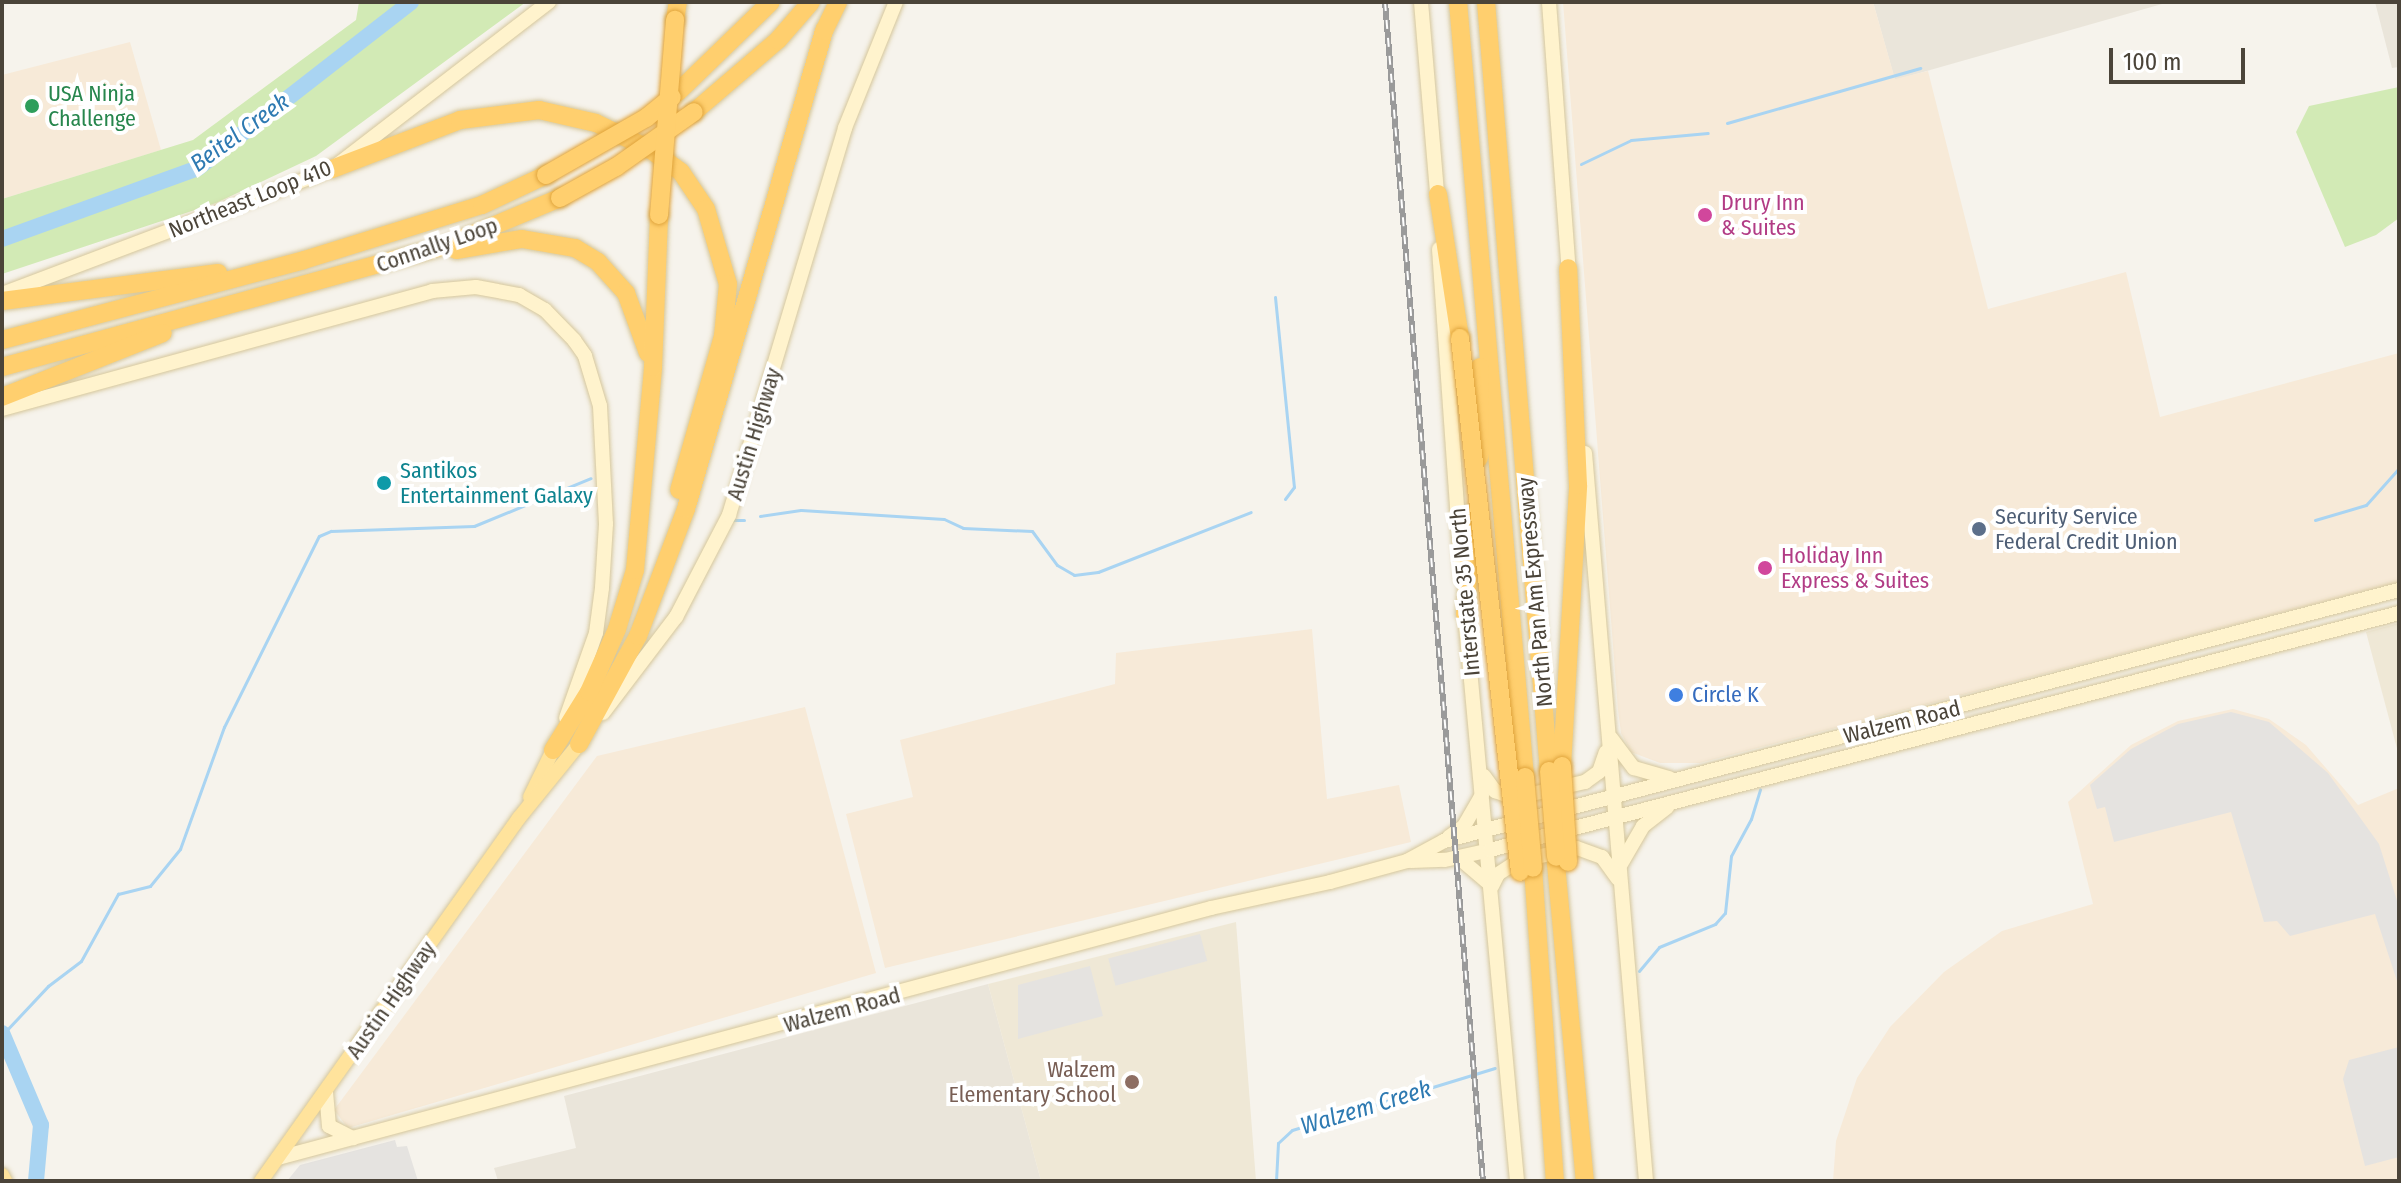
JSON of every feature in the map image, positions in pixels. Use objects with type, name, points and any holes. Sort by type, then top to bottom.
[{"type":"highway","name":"Connally Loop","points":[[2,340],[304,260],[482,205],[546,175],[646,118],[678,92],[771,2]]},
{"type":"highway","name":"Connally Loop","points":[[2,367],[251,298],[370,269],[447,245],[560,198],[694,112],[778,40],[811,2]]},
{"type":"highway","points":[[579,744],[638,636],[709,437],[824,31],[838,2]]},
{"type":"highway","name":"North Pan Am Expressway","points":[[1458,2],[1525,777],[1527,870],[1555,1181]]},
{"type":"highway","name":"North Pan Am Expressway","points":[[1486,2],[1555,768],[1572,1021],[1587,1181]]},
{"type":"highway","points":[[553,750],[600,667],[635,570],[653,367],[659,215],[677,11]]},
{"type":"highway","points":[[332,169],[460,120],[539,110],[596,123],[651,150],[681,172],[706,209],[728,284],[723,336],[668,548]]},
{"type":"highway","points":[[1438,194],[1460,338],[1527,870]]},
{"type":"highway","points":[[1465,614],[1480,420],[1476,217]]},
{"type":"highway","points":[[370,269],[522,239],[566,244],[598,262],[626,293],[653,367]]},
{"type":"highway","points":[[2,301],[304,260]]},
{"type":"highway","points":[[1555,768],[1578,485],[1568,268]]},
{"type":"highway","points":[[2,397],[251,298]]},
{"type":"main road","name":"Northeast Loop 410","points":[[2,294],[332,169],[549,2]]},
{"type":"main road","name":"Austin Highway","points":[[261,1181],[519,818],[676,617],[729,515],[845,128],[896,2]]},
{"type":"main road","name":"Interstate 35 North","points":[[1421,2],[1438,194],[1465,614],[1490,850],[1517,1181]]},
{"type":"main road","points":[[1549,2],[1568,268],[1646,1181]]},
{"type":"main road","name":"Austin Highway","points":[[2,409],[432,291],[476,287],[519,295],[545,310],[585,356],[600,406],[602,588],[596,633],[553,750],[519,818]]},
{"type":"main road","name":"Walzem Road","points":[[1407,861],[1444,841],[2399,590]]},
{"type":"main road","name":"Walzem Road","points":[[278,1158],[1407,861],[1458,857],[1490,850],[2399,613]]},
{"type":"main road","points":[[2006,716],[2069,691],[2073,678]]},
{"type":"main road","points":[[1482,773],[1491,788],[1508,798],[1575,785],[1599,772],[1609,736]]},
{"type":"main road","points":[[1609,736],[1634,768],[1678,779]]},
{"type":"main road","points":[[1444,841],[1464,826],[1484,791]]},
{"type":"main road","points":[[1620,875],[1643,826],[1685,797]]},
{"type":"main road","points":[[1492,887],[1498,874],[1518,861],[1577,848],[1602,857],[1620,875]]},
{"type":"main road","points":[[1458,857],[1485,875],[1492,887]]},
{"type":"main road","points":[[326,1092],[329,1126],[358,1138]]},
{"type":"main road","points":[[2,1175],[5,1181]]},
{"type":"shaded area","points":[[1563,2],[1873,2],[1895,79],[1928,71],[1988,309],[2126,272],[2160,417],[2399,353],[2399,582],[1700,763],[1660,763],[1631,752],[1621,733],[1618,710]]},
{"type":"shaded area","points":[[1873,2],[2169,2],[1895,80]]},
{"type":"shaded area","points":[[2375,2],[2399,2],[2399,67],[2392,68]]},
{"type":"shaded area","points":[[130,42],[161,150],[2,199],[2,75]]},
{"type":"shaded area","points":[[2399,623],[2399,756],[2366,632]]},
{"type":"shaded area","points":[[1312,629],[1327,799],[1399,785],[1411,842],[885,968],[846,814],[913,797],[900,740],[1115,684],[1116,653]]},
{"type":"shaded area","points":[[805,707],[876,973],[348,1128],[334,1110],[597,756]]},
{"type":"shaded area","points":[[2233,709],[2269,719],[2306,745],[2358,805],[2399,788],[2399,1181],[1833,1181],[1836,1141],[1857,1078],[1890,1027],[1944,972],[2002,931],[2093,904],[2068,802],[2131,745],[2178,721]]},
{"type":"shaded area","points":[[2231,712],[2269,722],[2328,773],[2379,844],[2399,907],[2399,987],[2375,914],[2290,936],[2277,921],[2264,922],[2231,812],[2114,842],[2105,807],[2097,809],[2090,785],[2131,749],[2178,724]]},
{"type":"shaded area","name":"Walzem Elementary School","points":[[1236,922],[1256,1181],[1041,1181],[988,984]]},
{"type":"shaded area","points":[[1200,934],[1207,961],[1115,986],[1108,959]]},
{"type":"shaded area","points":[[1090,966],[1103,1016],[1018,1039],[1018,985]]},
{"type":"shaded area","points":[[988,984],[1041,1181],[498,1181],[494,1168],[576,1148],[564,1096]]},
{"type":"shaded area","points":[[2399,1047],[2399,1157],[2365,1166],[2343,1079],[2349,1060]]},
{"type":"shaded area","points":[[395,1140],[397,1147],[407,1146],[418,1181],[287,1181],[300,1165]]},
{"type":"green space","points":[[359,2],[526,2],[316,156],[216,203],[2,274],[2,199],[193,140],[356,20]]},
{"type":"green space","points":[[2399,87],[2399,218],[2376,235],[2345,247],[2296,132],[2309,106]]},
{"type":"waterway","name":"Beitel Creek","points":[[2,239],[198,168],[411,2]]},
{"type":"waterway","points":[[1727,123],[1920,68]]},
{"type":"waterway","points":[[1581,164],[1631,140],[1708,133]]},
{"type":"waterway","points":[[1275,297],[1294,487],[1285,499]]},
{"type":"waterway","name":"Walzem Creek","points":[[2315,520],[2366,505],[2399,468]]},
{"type":"waterway","points":[[3,1034],[48,986],[81,961],[118,894],[150,886],[180,849],[224,727],[319,536],[331,531],[474,526],[591,478]]},
{"type":"waterway","points":[[760,516],[801,510],[944,519],[963,528],[1032,531],[1057,565],[1074,575],[1098,572],[1251,512]]},
{"type":"waterway","points":[[732,520],[744,520]]},
{"type":"waterway","name":"Walzem Creek","points":[[1639,971],[1659,947],[1715,924],[1725,913],[1731,856],[1751,819],[1760,789]]},
{"type":"waterway","name":"Beitel Creek","points":[[2,1033],[41,1125],[36,1181]]},
{"type":"waterway","name":"Walzem Creek","points":[[1276,1181],[1278,1143],[1292,1130],[1495,1068]]},
{"type":"railway","points":[[1385,2],[1483,1181]]},
{"type":"place","name":"USA Ninja Challenge","points":[[32,106]]},
{"type":"place","name":"Drury Inn & Suites","points":[[1705,215]]},
{"type":"place","name":"Santikos Entertainment Galaxy","points":[[384,483]]},
{"type":"place","name":"Security Service Federal Credit Union","points":[[1979,529]]},
{"type":"place","name":"Holiday Inn Express & Suites","points":[[1765,568]]},
{"type":"place","name":"Circle K","points":[[1676,695]]},
{"type":"place","name":"Walzem Elementary School","points":[[1132,1082]]}]
